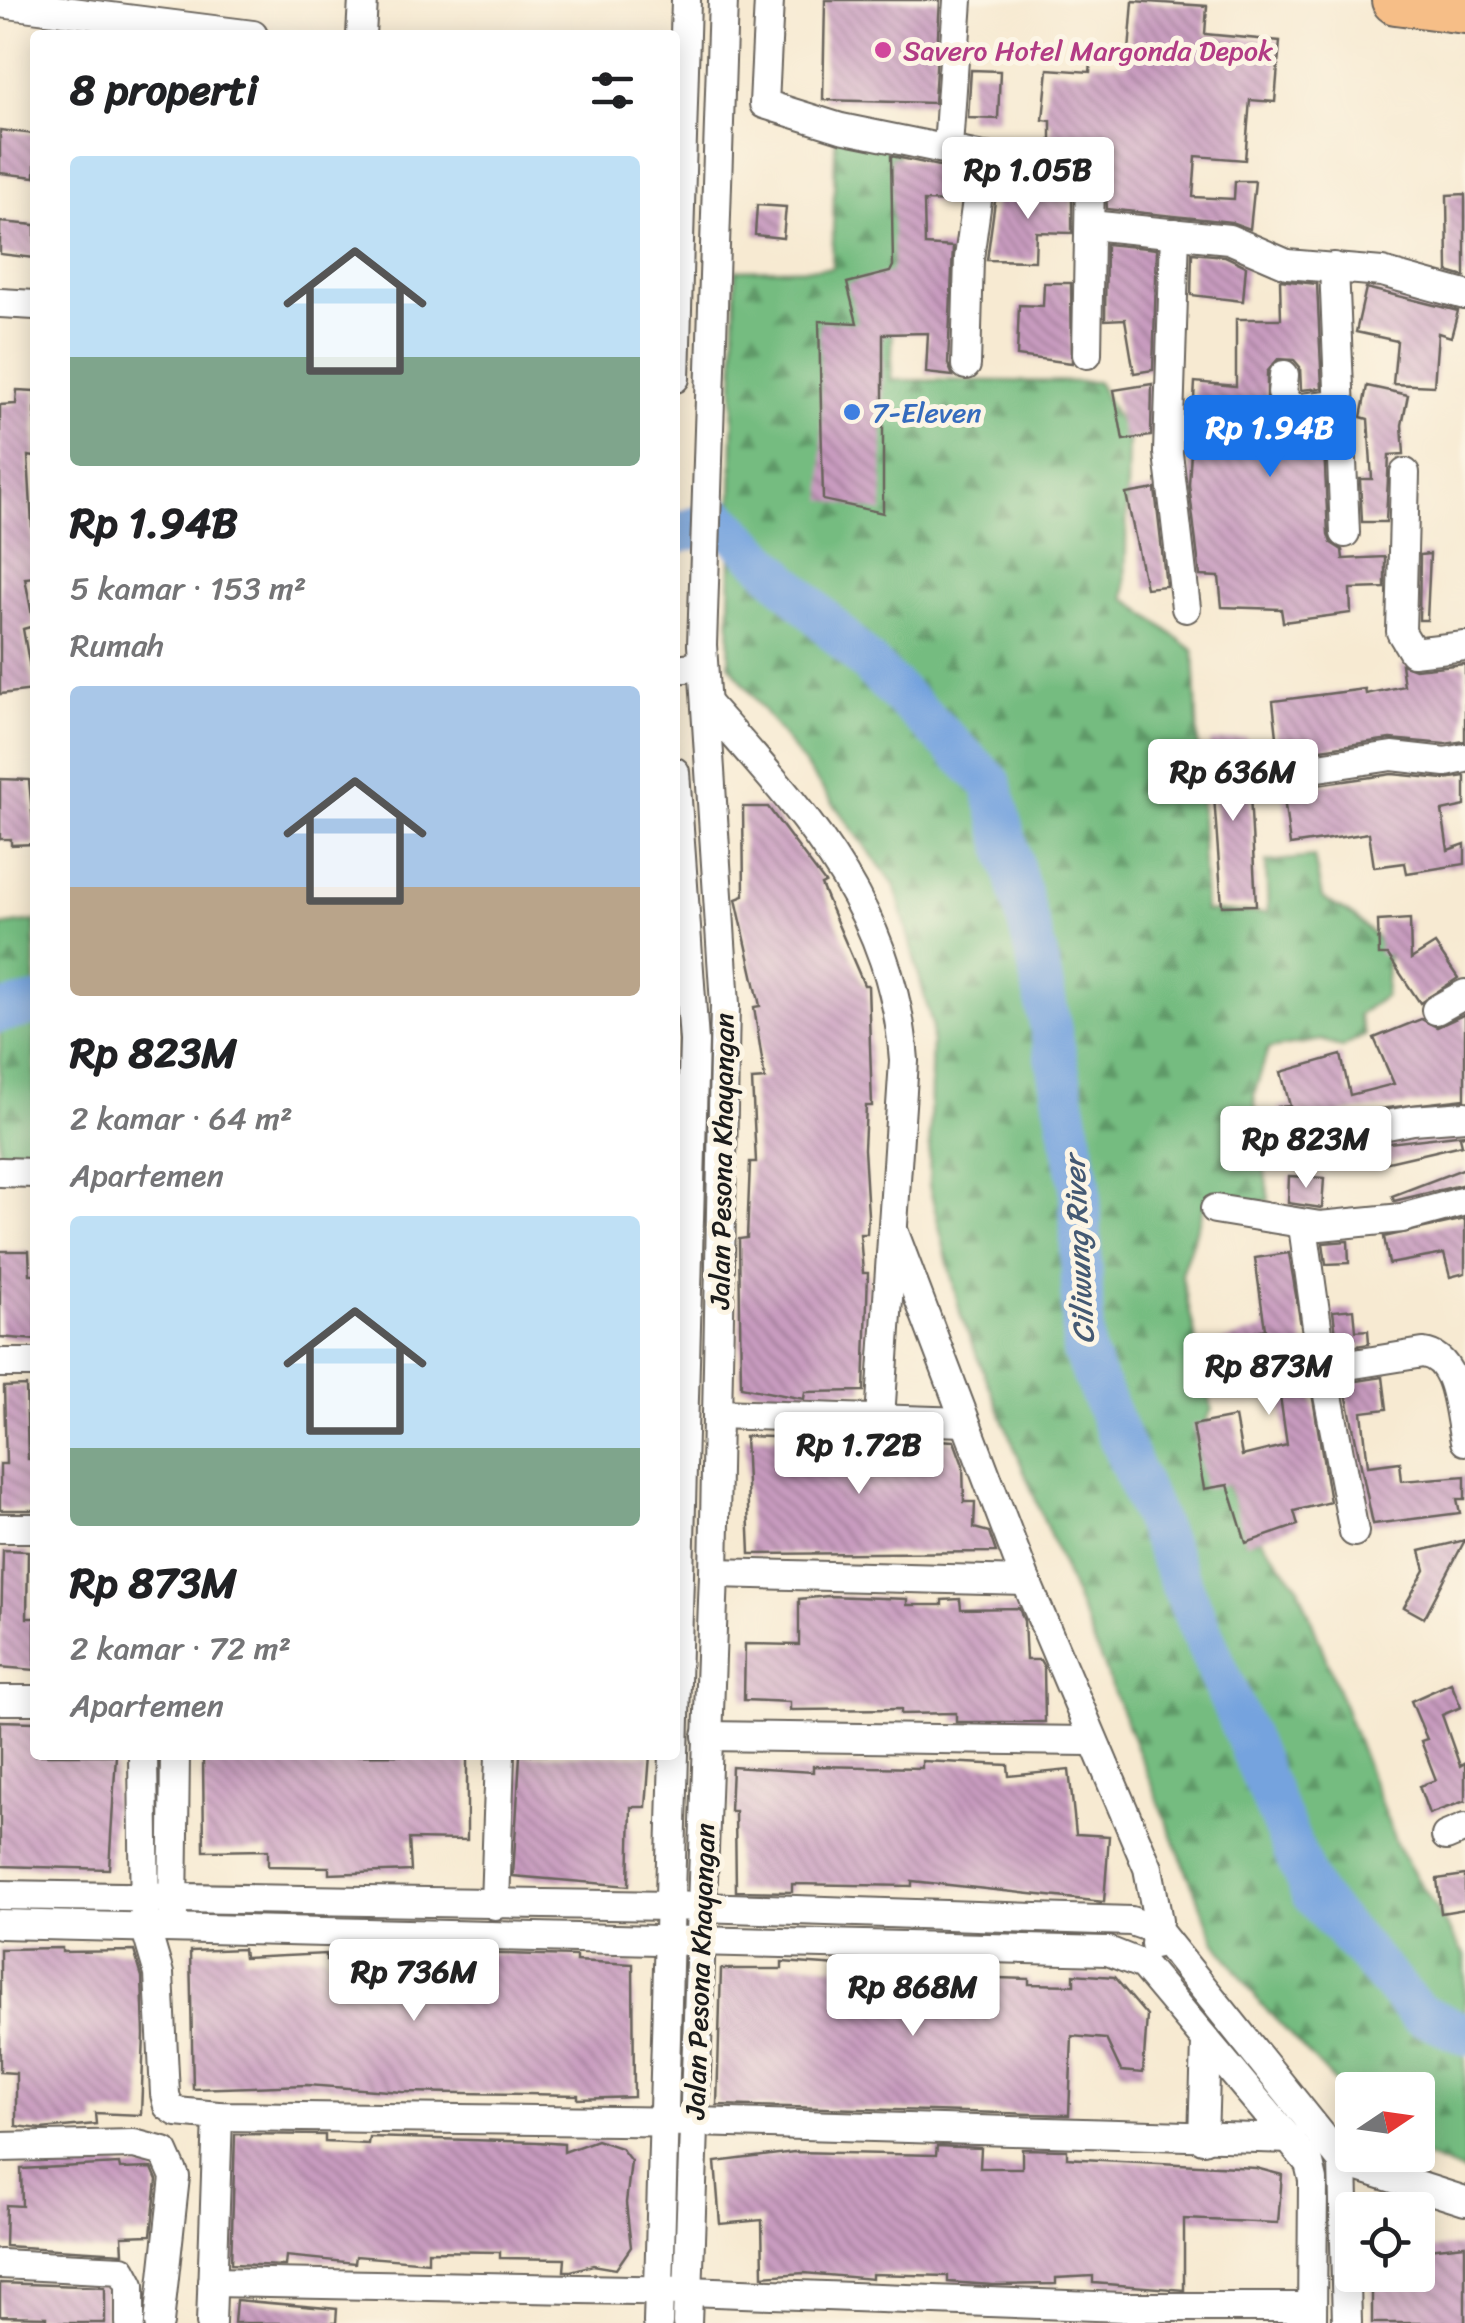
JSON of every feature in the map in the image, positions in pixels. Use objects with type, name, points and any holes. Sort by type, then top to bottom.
[{"type":"highway","points":[[1396,0],[1465,9]]},
{"type":"street","points":[[361,30],[363,0]]},
{"type":"street","points":[[680,206],[686,0]]},
{"type":"street","name":"Jalan Pesona Khayangan","points":[[687,2323],[714,1572],[724,970],[707,704],[693,660],[711,402],[723,0]]},
{"type":"street","points":[[769,0],[764,104],[841,128],[984,157],[1088,172],[1093,184],[1087,354]]},
{"type":"street","points":[[948,148],[958,0]]},
{"type":"street","points":[[0,4],[177,30]]},
{"type":"street","points":[[966,365],[969,258],[984,157]]},
{"type":"street","points":[[1090,225],[1242,242],[1287,264],[1382,272],[1465,295]]},
{"type":"street","points":[[1175,233],[1168,453],[1186,608]]},
{"type":"street","points":[[1334,267],[1336,404],[1345,533]]},
{"type":"street","points":[[0,303],[30,305]]},
{"type":"street","points":[[1284,375],[1282,393],[1292,410],[1336,404]]},
{"type":"street","points":[[1405,474],[1401,632],[1413,652],[1465,646]]},
{"type":"street","points":[[707,704],[828,846],[866,912],[890,967],[901,1014],[904,1061],[880,1418]]},
{"type":"street","points":[[1251,777],[1392,756],[1446,762],[1465,758]]},
{"type":"street","name":"Jalan Pesona Khayangan","points":[[680,894],[683,967],[694,1042],[680,1412]]},
{"type":"street","points":[[683,967],[724,970]]},
{"type":"street","points":[[1436,1010],[1465,994]]},
{"type":"street","points":[[1319,1138],[1413,1120],[1465,1116]]},
{"type":"street","points":[[0,1172],[30,1172]]},
{"type":"street","points":[[1215,1210],[1303,1226],[1402,1218],[1465,1202]]},
{"type":"street","points":[[1303,1226],[1323,1369],[1354,1532]]},
{"type":"street","points":[[893,1230],[1026,1581],[1148,1868],[1157,1930],[1152,1976]]},
{"type":"street","points":[[1323,1369],[1423,1352],[1438,1356],[1447,1366],[1465,1441]]},
{"type":"street","points":[[0,1363],[30,1363]]},
{"type":"street","points":[[717,1414],[965,1422]]},
{"type":"street","points":[[0,1528],[30,1528]]},
{"type":"street","points":[[714,1572],[1026,1581]]},
{"type":"street","points":[[680,1608],[712,1608]]},
{"type":"street","points":[[0,1700],[30,1700]]},
{"type":"street","points":[[707,1736],[1092,1741]]},
{"type":"street","points":[[144,1760],[145,1897],[159,1926],[168,2106],[176,2112],[1290,2139]]},
{"type":"street","points":[[159,1926],[173,1898],[175,1760]]},
{"type":"street","points":[[496,1905],[500,1760]]},
{"type":"street","name":"Jalan Pesona Khayangan","points":[[658,2323],[675,1760]]},
{"type":"street","points":[[0,1895],[671,1906],[1131,1920],[1157,1930],[1335,2152]]},
{"type":"street","points":[[0,1924],[1108,1951],[1137,1960],[1152,1976],[1290,2139],[1311,2171],[1312,2315],[1123,2315],[688,2291],[212,2282]]},
{"type":"street","points":[[1202,2139],[1206,2043]]},
{"type":"street","points":[[211,2323],[218,2116]]},
{"type":"street","points":[[0,2147],[134,2144],[164,2152],[175,2178],[159,2323]]},
{"type":"street","points":[[1374,2172],[1465,2201]]},
{"type":"street","points":[[1314,2249],[1335,2250]]},
{"type":"street","points":[[0,2264],[116,2268],[130,2285],[130,2323]]},
{"type":"street","points":[[1347,2292],[1347,2323]]},
{"type":"green space","points":[[836,119],[899,129],[891,380],[1097,382],[1128,437],[1125,598],[1194,651],[1205,911],[1268,913],[1266,862],[1314,857],[1322,898],[1355,917],[1388,949],[1385,996],[1358,1015],[1365,1035],[1342,1048],[1322,1040],[1268,1049],[1254,1095],[1269,1201],[1204,1207],[1181,1273],[1212,1409],[1201,1432],[1239,1512],[1298,1585],[1397,1846],[1465,1956],[1465,2173],[1435,2161],[1435,2072],[1335,2072],[1335,2082],[1260,2003],[1215,1941],[961,1316],[929,1185],[932,1025],[895,886],[729,664],[736,270],[832,268]]},
{"type":"green space","points":[[30,922],[30,1152],[0,1152],[0,926]]},
{"type":"building","name":"Savero Hotel Margonda Depok","points":[[825,0],[940,0],[934,103],[823,100]]},
{"type":"building","points":[[1133,1],[1207,6],[1205,34],[1280,41],[1275,102],[1250,100],[1245,160],[1196,156],[1193,197],[1234,199],[1235,181],[1255,181],[1250,229],[1231,222],[1107,209],[1104,164],[1082,152],[1051,147],[1051,121],[1043,120],[1048,69],[1090,72],[1091,62],[1128,65]]},
{"type":"building","points":[[971,70],[1000,71],[998,119],[968,118]]},
{"type":"building","points":[[0,130],[30,133],[30,176],[0,173]]},
{"type":"building","points":[[891,156],[963,171],[959,202],[924,201],[925,245],[953,247],[948,364],[953,376],[926,373],[928,333],[883,334],[883,513],[823,500],[819,321],[857,323],[847,283],[890,272],[893,266]]},
{"type":"building","points":[[1049,182],[1072,185],[1072,233],[1036,232],[1035,261],[987,260],[996,194],[1049,195]]},
{"type":"building","points":[[1465,194],[1465,277],[1448,272],[1447,195]]},
{"type":"building","points":[[757,205],[786,207],[783,238],[755,235]]},
{"type":"building","points":[[0,222],[30,225],[30,257],[0,254]]},
{"type":"building","points":[[1106,244],[1157,249],[1153,370],[1134,373],[1125,319],[1105,320]]},
{"type":"building","points":[[1192,253],[1225,256],[1246,266],[1243,301],[1191,295]]},
{"type":"building","points":[[1280,280],[1317,284],[1322,388],[1301,390],[1300,367],[1294,360],[1278,359],[1267,372],[1267,401],[1285,425],[1323,423],[1328,534],[1331,543],[1342,550],[1343,559],[1385,557],[1385,588],[1350,589],[1351,613],[1283,622],[1281,609],[1222,607],[1219,577],[1200,576],[1189,485],[1195,382],[1236,386],[1236,319],[1281,319]]},
{"type":"building","points":[[1044,283],[1071,283],[1072,363],[1017,356],[1019,305],[1043,306]]},
{"type":"building","points":[[1366,288],[1458,311],[1451,337],[1438,333],[1434,386],[1393,384],[1397,341],[1356,332]]},
{"type":"building","points":[[1152,384],[1151,436],[1123,440],[1114,390]]},
{"type":"building","points":[[1367,386],[1408,395],[1402,425],[1404,454],[1389,455],[1386,522],[1362,522],[1360,479],[1372,479],[1368,419],[1361,417]]},
{"type":"building","points":[[17,390],[30,391],[30,578],[25,578],[30,627],[23,629],[30,690],[0,694],[0,405],[16,404]]},
{"type":"building","points":[[1155,489],[1166,586],[1146,588],[1126,494]]},
{"type":"building","points":[[1430,554],[1427,620],[1419,620],[1420,555]]},
{"type":"building","points":[[1401,664],[1415,669],[1465,664],[1465,741],[1445,744],[1390,739],[1279,755],[1273,701],[1365,689],[1366,694],[1404,686]]},
{"type":"building","points":[[1246,737],[1248,760],[1239,764],[1234,779],[1238,789],[1250,794],[1256,905],[1222,906],[1210,742]]},
{"type":"building","points":[[1392,774],[1444,779],[1465,776],[1465,806],[1442,811],[1448,850],[1465,844],[1465,864],[1407,873],[1405,863],[1374,867],[1369,833],[1290,845],[1283,790]]},
{"type":"building","points":[[0,779],[29,780],[30,844],[11,845],[11,839],[0,839]]},
{"type":"building","points":[[743,807],[768,807],[825,883],[821,885],[864,985],[868,985],[872,1106],[866,1106],[864,1149],[867,1234],[860,1234],[863,1273],[868,1273],[864,1391],[805,1392],[804,1399],[741,1387],[739,1239],[747,1238],[750,1162],[756,1162],[752,1080],[765,1079],[754,1007],[760,1006],[736,899],[744,896]]},
{"type":"building","points":[[1410,919],[1411,959],[1435,944],[1458,978],[1420,1003],[1388,955],[1379,955],[1378,921]]},
{"type":"building","points":[[1465,1014],[1465,1099],[1343,1113],[1308,1124],[1302,1140],[1280,1141],[1278,1107],[1290,1106],[1281,1072],[1341,1055],[1350,1095],[1394,1084],[1374,1038],[1421,1019],[1437,1027]]},
{"type":"building","points":[[1465,1134],[1460,1137],[1462,1145],[1384,1163],[1380,1144]]},
{"type":"building","points":[[1465,1168],[1465,1184],[1394,1201],[1392,1196]]},
{"type":"building","points":[[1289,1176],[1324,1178],[1322,1208],[1288,1203]]},
{"type":"building","points":[[1465,1219],[1465,1273],[1450,1277],[1444,1254],[1389,1264],[1384,1237]]},
{"type":"building","points":[[1348,1241],[1349,1263],[1326,1264],[1323,1243]]},
{"type":"building","points":[[0,1251],[29,1251],[30,1340],[0,1337]]},
{"type":"building","points":[[1289,1253],[1330,1502],[1294,1511],[1298,1525],[1246,1543],[1228,1485],[1204,1489],[1193,1425],[1235,1417],[1242,1456],[1287,1445],[1276,1368],[1234,1377],[1230,1359],[1218,1363],[1213,1344],[1265,1329],[1255,1258]]},
{"type":"building","points":[[1354,1309],[1356,1331],[1368,1330],[1369,1344],[1338,1349],[1333,1311]]},
{"type":"building","points":[[1383,1377],[1387,1409],[1362,1412],[1368,1466],[1400,1462],[1402,1481],[1465,1476],[1465,1499],[1457,1499],[1460,1513],[1373,1524],[1344,1383]]},
{"type":"building","points":[[26,1386],[30,1510],[0,1510],[0,1464],[6,1464],[4,1387]]},
{"type":"building","points":[[745,1436],[826,1439],[826,1443],[872,1442],[872,1436],[954,1441],[963,1465],[964,1502],[975,1502],[974,1528],[989,1532],[996,1552],[750,1554]]},
{"type":"building","points":[[1465,1540],[1424,1618],[1404,1607],[1425,1570],[1420,1551]]},
{"type":"building","points":[[3,1550],[28,1551],[30,1670],[0,1667]]},
{"type":"building","points":[[799,1599],[907,1599],[907,1605],[942,1605],[942,1600],[960,1599],[961,1609],[1019,1608],[1024,1621],[1026,1660],[1040,1660],[1044,1667],[1045,1722],[956,1722],[956,1713],[901,1714],[901,1709],[790,1710],[790,1702],[744,1700],[745,1644],[799,1645]]},
{"type":"building","points":[[1451,1683],[1461,1707],[1442,1715],[1460,1766],[1465,1763],[1465,1801],[1429,1814],[1419,1786],[1436,1780],[1421,1741],[1427,1739],[1411,1701]]},
{"type":"building","points":[[0,1721],[30,1722],[30,1760],[116,1760],[109,1869],[0,1866]]},
{"type":"building","points":[[203,1760],[467,1760],[467,1840],[409,1839],[411,1871],[329,1874],[329,1867],[268,1866],[268,1850],[204,1851]]},
{"type":"building","points":[[520,1760],[650,1760],[646,1807],[631,1807],[629,1886],[513,1876]]},
{"type":"building","points":[[922,1761],[1008,1765],[1009,1776],[1069,1770],[1076,1834],[1109,1836],[1104,1902],[912,1881],[912,1886],[792,1884],[792,1892],[736,1891],[735,1811],[730,1811],[732,1767],[813,1772],[813,1766],[922,1768]]},
{"type":"building","points":[[1465,1875],[1465,1909],[1441,1913],[1437,1879]]},
{"type":"building","points":[[62,1948],[62,1952],[134,1951],[142,1977],[141,2115],[95,2113],[96,2124],[41,2129],[16,2126],[16,2073],[0,2072],[0,1949]]},
{"type":"building","points":[[243,1949],[244,1958],[326,1954],[326,1960],[465,1953],[576,1956],[576,1961],[633,1964],[634,2097],[578,2099],[578,2095],[402,2092],[307,2085],[193,2089],[190,1951]]},
{"type":"building","points":[[782,1962],[868,1968],[868,1972],[900,1975],[1029,1979],[1029,1984],[1074,1985],[1074,1974],[1114,1977],[1147,2016],[1143,2073],[1121,2071],[1106,2039],[1072,2036],[1069,2115],[717,2105],[721,1969],[782,1969]]},
{"type":"building","points":[[235,2134],[325,2135],[325,2142],[368,2144],[369,2137],[537,2142],[564,2144],[564,2152],[597,2140],[621,2148],[631,2161],[626,2203],[631,2247],[616,2269],[593,2265],[571,2271],[564,2271],[565,2259],[500,2258],[500,2252],[428,2251],[428,2262],[356,2256],[355,2263],[286,2256],[285,2266],[231,2264]]},
{"type":"building","points":[[937,2146],[981,2148],[980,2168],[1022,2168],[1022,2149],[1067,2150],[1067,2158],[1256,2168],[1282,2175],[1278,2223],[1184,2219],[1184,2290],[1093,2283],[1093,2276],[1056,2278],[1056,2284],[993,2285],[948,2282],[948,2276],[763,2276],[762,2220],[720,2224],[715,2162],[794,2152],[936,2155]]},
{"type":"building","points":[[119,2164],[120,2169],[152,2168],[157,2180],[151,2235],[122,2236],[123,2253],[5,2246],[6,2205],[22,2206],[21,2169]]},
{"type":"building","points":[[1465,2245],[1465,2323],[1372,2323],[1372,2292],[1435,2292],[1435,2248]]},
{"type":"building","points":[[0,2283],[105,2287],[105,2323],[47,2323],[47,2317],[0,2316]]},
{"type":"building","points":[[236,2300],[337,2309],[336,2323],[234,2323]]},
{"type":"waterway","name":"Ciliwung River","points":[[680,532],[721,520],[991,783],[1037,957],[1080,1183],[1083,1351],[1312,1894],[1418,2013],[1465,2034]]},
{"type":"waterway","name":"Ciliwung River","points":[[0,1012],[30,1006]]},
{"type":"place","name":"Savero Hotel Margonda Depok","points":[[883,50]]},
{"type":"place","name":"7-Eleven","points":[[852,412]]}]
